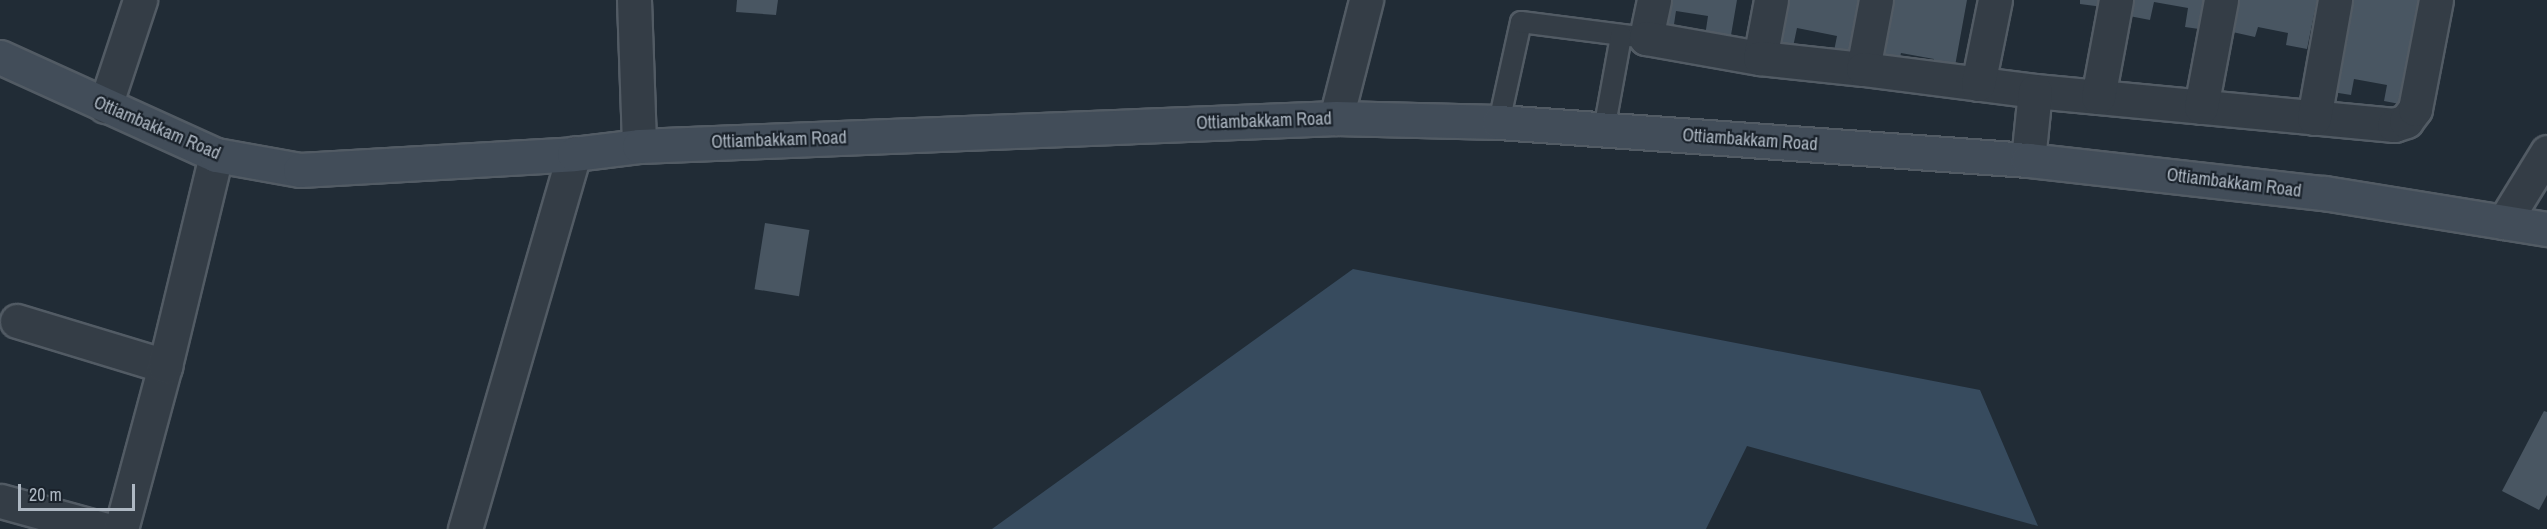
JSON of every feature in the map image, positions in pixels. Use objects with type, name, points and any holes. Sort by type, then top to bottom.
[{"type":"street","points":[[105,106],[140,0]]},
{"type":"street","points":[[634,0],[639,146]]},
{"type":"street","points":[[1336,118],[1366,0]]},
{"type":"street","points":[[1654,0],[1634,37],[1760,58],[2035,91],[2394,125],[2406,121],[2415,109],[2436,0]]},
{"type":"street","points":[[1760,58],[1771,0]]},
{"type":"street","points":[[1863,69],[1876,0]]},
{"type":"street","points":[[1978,84],[1995,0]]},
{"type":"street","points":[[2098,97],[2116,0]]},
{"type":"street","points":[[2201,107],[2221,0]]},
{"type":"street","points":[[2314,118],[2335,0]]},
{"type":"street","name":"Ottiambakkam Road","points":[[0,57],[216,155],[300,170],[574,154],[639,146],[1336,118],[1498,122],[2028,160],[2324,193],[2547,229]]},
{"type":"street","points":[[2028,160],[2035,91]]},
{"type":"street","points":[[2504,222],[2547,153]]},
{"type":"street","points":[[470,528],[574,154]]},
{"type":"street","points":[[122,529],[165,366],[216,155]]},
{"type":"street","points":[[16,321],[165,366]]},
{"type":"street","points":[[1,501],[103,529]]},
{"type":"lane","points":[[1498,122],[1521,22],[1634,37],[1604,130]]},
{"type":"water","points":[[1353,269],[1980,390],[2038,526],[1747,446],[1706,529],[992,529]]},
{"type":"building","points":[[737,0],[778,0],[776,15],[736,12]]},
{"type":"building","points":[[1658,0],[1737,0],[1730,41],[1705,36],[1708,16],[1676,11],[1673,31],[1651,27]]},
{"type":"building","points":[[1784,0],[1863,0],[1853,55],[1834,51],[1837,36],[1797,28],[1793,47],[1776,43]]},
{"type":"building","points":[[1887,0],[1967,0],[1953,77],[1931,73],[1934,59],[1901,53],[1898,67],[1875,62]]},
{"type":"building","points":[[2080,0],[2104,0],[2103,7],[2080,4]]},
{"type":"building","points":[[2127,0],[2211,0],[2206,30],[2185,27],[2188,8],[2154,2],[2150,20],[2124,15]]},
{"type":"building","points":[[2234,0],[2317,0],[2307,49],[2286,45],[2288,33],[2258,27],[2255,37],[2228,31]]},
{"type":"building","points":[[2342,0],[2424,0],[2405,105],[2384,101],[2387,85],[2354,79],[2351,95],[2326,91]]},
{"type":"building","points":[[765,223],[809,230],[799,296],[755,289]]},
{"type":"building","points":[[2544,411],[2547,412],[2547,495],[2539,510],[2502,491]]}]
